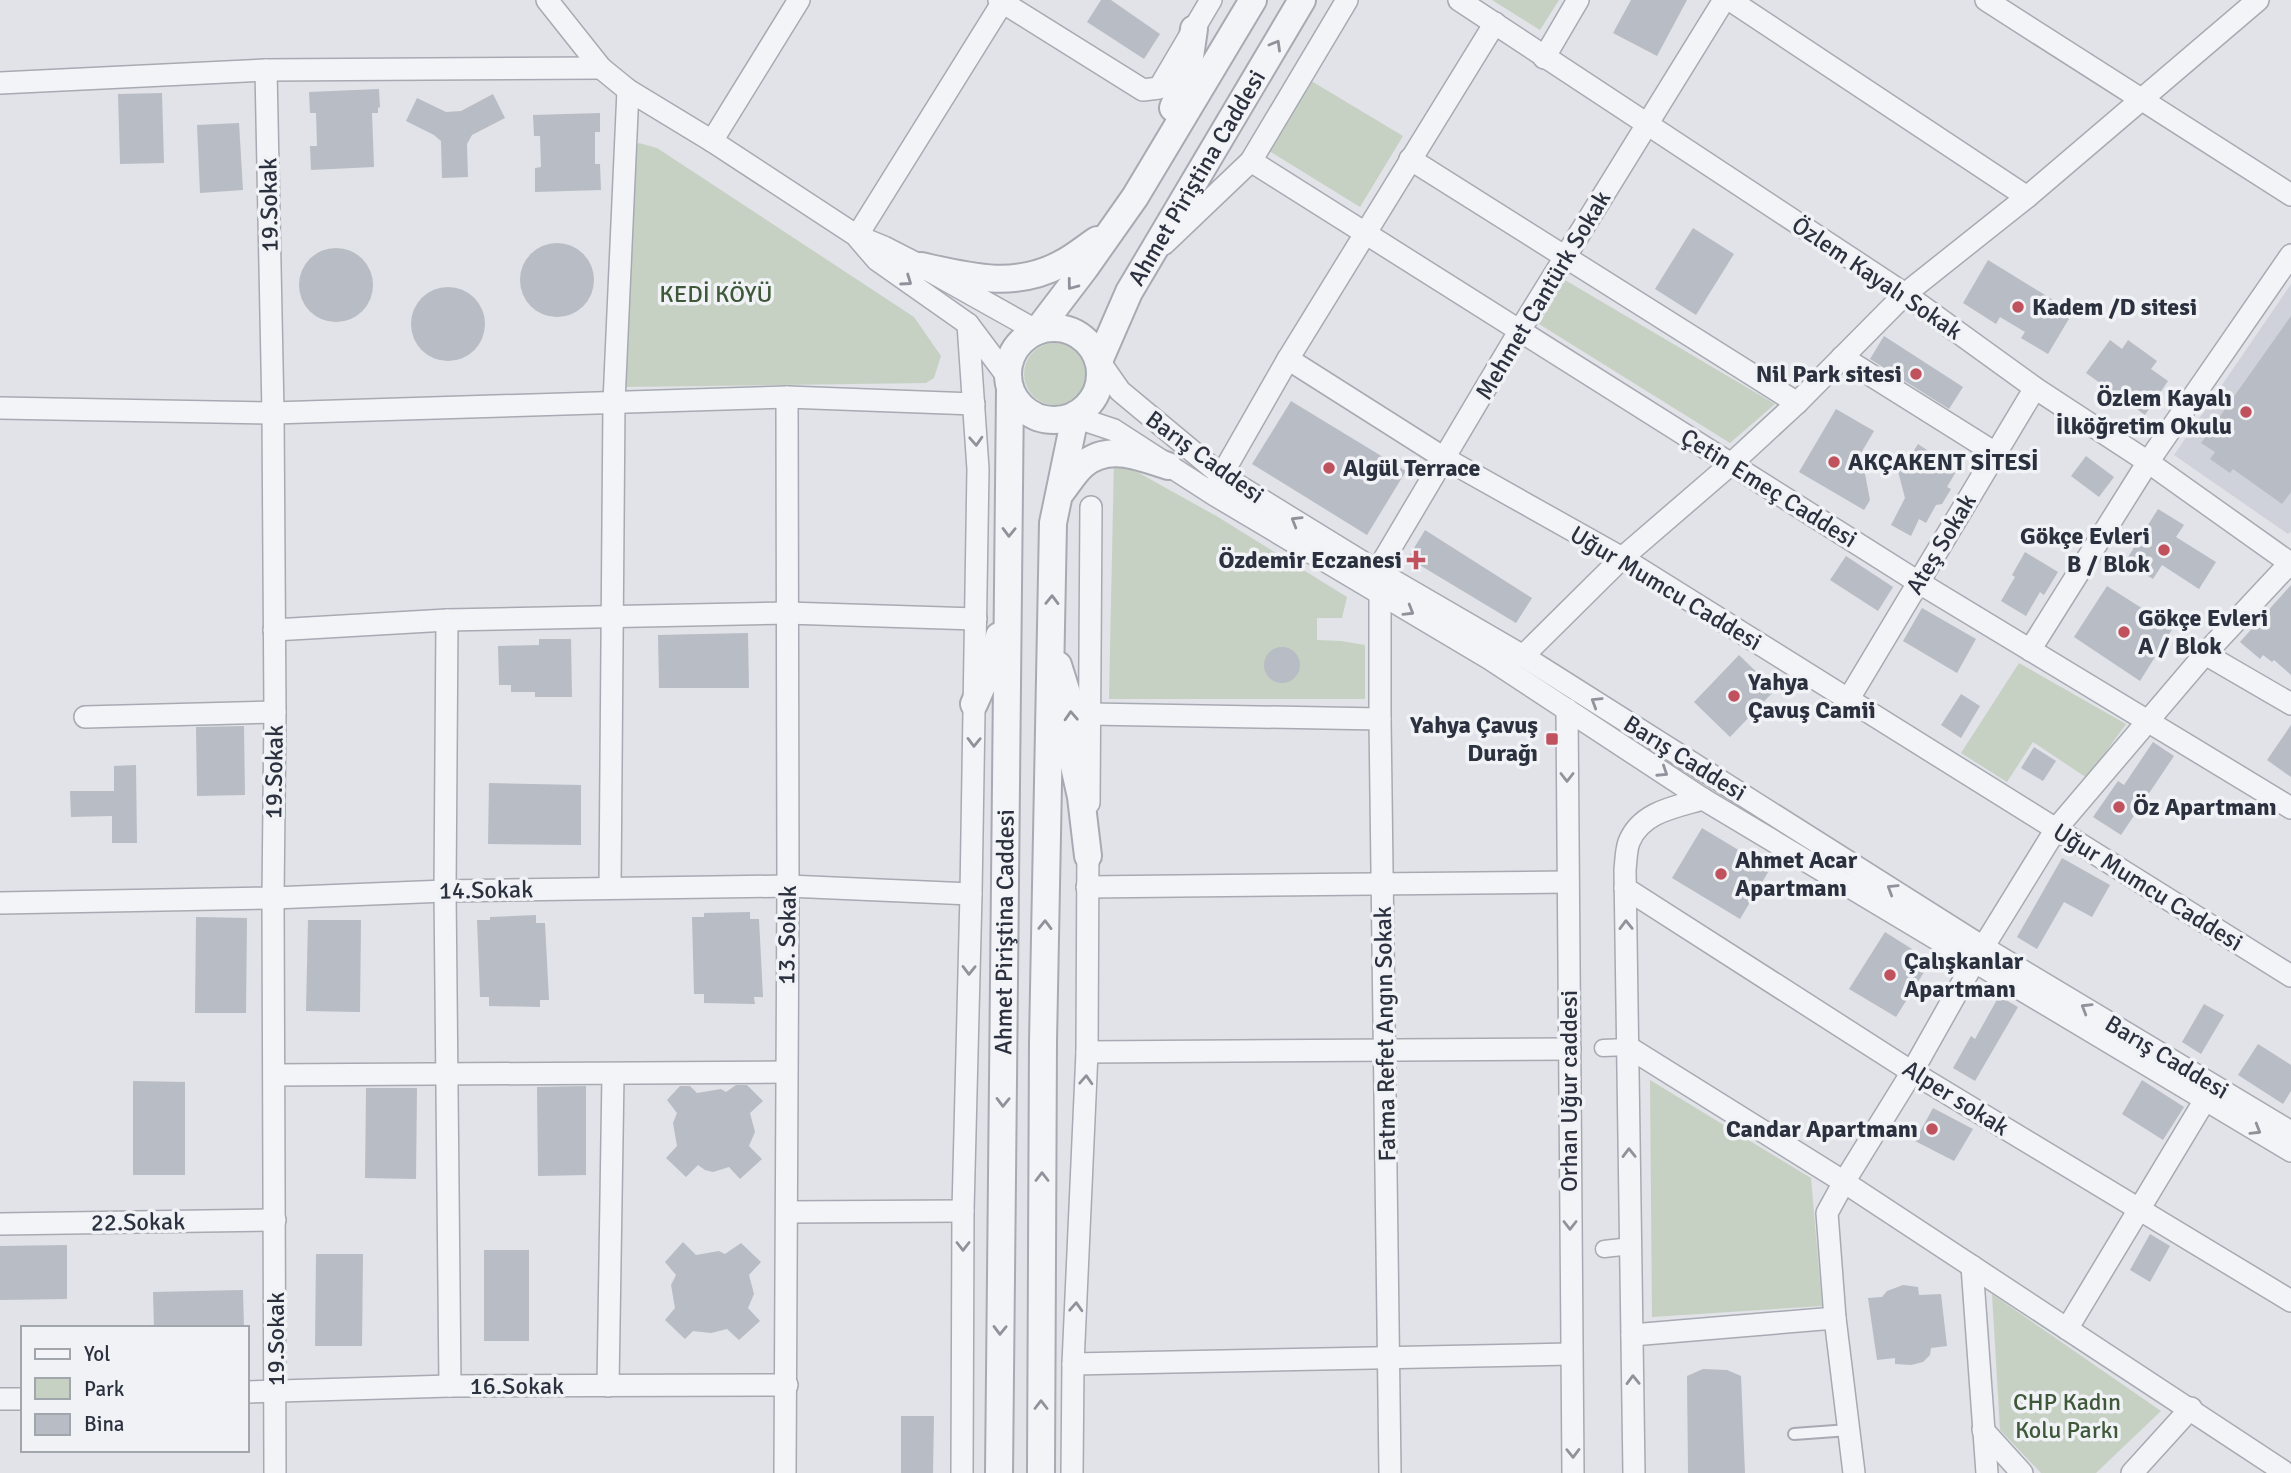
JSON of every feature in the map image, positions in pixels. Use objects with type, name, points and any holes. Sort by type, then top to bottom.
[{"type":"street","points":[[547,0],[601,68],[628,90],[712,141],[857,236],[922,266],[1037,331]]},
{"type":"street","points":[[712,141],[799,0]]},
{"type":"street","points":[[857,236],[1002,1],[1143,90],[1159,88],[1211,0]]},
{"type":"street","name":"Ahmet Piriştina Caddesi","points":[[1037,331],[1113,229],[1253,0]]},
{"type":"street","name":"Ahmet Piriştina Caddesi","points":[[1099,361],[1129,292],[1302,0]]},
{"type":"street","points":[[1147,260],[1251,161],[1347,0]]},
{"type":"street","name":"Özlem Kayalı Sokak","points":[[1459,0],[1905,294],[2035,388],[2148,462],[2290,563]]},
{"type":"street","points":[[1544,58],[1578,0]]},
{"type":"street","name":"Mehmet Cantürk Sokak","points":[[1377,571],[1520,330],[1724,0]]},
{"type":"street","points":[[1730,0],[2026,197]]},
{"type":"street","points":[[1523,656],[1622,558],[1797,403],[1905,294],[2026,197],[2259,0]]},
{"type":"street","points":[[1996,3],[2141,100],[2291,195]]},
{"type":"street","points":[[1217,484],[1288,359],[1495,23]]},
{"type":"street","points":[[1152,169],[1156,139],[1188,71],[1194,29]]},
{"type":"street","points":[[0,83],[266,70],[601,68]]},
{"type":"street","name":"19.Sokak","points":[[266,70],[273,413],[275,712],[275,1473]]},
{"type":"street","points":[[610,888],[614,402],[628,90]]},
{"type":"street","points":[[1410,159],[1797,403]]},
{"type":"street","name":"Çetin Emeç Caddesi","points":[[1251,161],[1918,582],[2291,808]]},
{"type":"street","points":[[922,266],[976,279],[1006,281],[1034,276],[1061,264],[1113,229]]},
{"type":"street","points":[[857,236],[877,260],[968,324],[1009,383],[1022,408],[1041,419],[1055,421],[1076,417],[1091,402],[1098,389],[1101,375],[1099,361],[1092,347],[1081,336],[1060,328],[1037,331],[1025,338],[1015,349],[1009,362],[1009,383]]},
{"type":"street","points":[[2030,650],[2148,462],[2291,255]]},
{"type":"street","points":[[961,1473],[963,1211],[978,469],[968,324]]},
{"type":"street","points":[[1842,357],[1995,453]]},
{"type":"street","name":"Uğur Mumcu Caddesi","points":[[1288,359],[1444,458],[1622,558],[2291,976]]},
{"type":"street","name":"Barış Caddesi","points":[[1099,361],[1120,391],[1217,484],[1380,594],[1490,659],[1703,799],[2291,1132]]},
{"type":"street","name":"Ahmet Piriştina Caddesi","points":[[999,1473],[1009,383]]},
{"type":"street","name":"Ateş Sokak","points":[[1848,700],[2035,388]]},
{"type":"street","points":[[0,408],[273,413],[787,397],[974,404]]},
{"type":"street","name":"13. Sokak","points":[[785,1473],[787,397]]},
{"type":"street","name":"Ahmet Piriştina Caddesi","points":[[1041,1473],[1043,1042],[1053,523],[1076,417]]},
{"type":"street","name":"Barış Caddesi","points":[[1076,417],[1114,430],[1168,466],[1217,484],[1377,571],[1523,656],[1979,955],[2205,1100],[2291,1151]]},
{"type":"street","points":[[1059,495],[1084,464],[1108,453],[1130,453],[1168,466]]},
{"type":"street","points":[[1072,1473],[1073,1364],[1087,1052],[1091,507]]},
{"type":"street","points":[[1854,1473],[1835,1318],[1827,1213],[2056,829],[2147,720],[2290,563]]},
{"type":"street","points":[[1377,571],[1380,594]]},
{"type":"street","name":"Fatma Refet Angın Sokak","points":[[1380,594],[1390,1473]]},
{"type":"street","points":[[974,704],[990,666],[1008,604]]},
{"type":"street","points":[[274,630],[447,620],[787,613],[976,619]]},
{"type":"street","points":[[447,620],[445,891],[450,1386]]},
{"type":"street","points":[[1051,641],[1071,706],[1072,757],[1081,797],[1088,856]]},
{"type":"street","points":[[2206,654],[2290,702]]},
{"type":"street","name":"Orhan Uğur caddesi","points":[[1567,709],[1573,1473]]},
{"type":"street","points":[[85,717],[275,712]]},
{"type":"street","points":[[1091,714],[1380,719]]},
{"type":"street","points":[[1634,1473],[1625,870],[1629,842],[1643,820],[1666,809],[1703,799]]},
{"type":"street","points":[[1087,887],[1568,882]]},
{"type":"street","name":"14.Sokak","points":[[0,903],[273,898],[445,891],[788,886],[971,894]]},
{"type":"street","name":"Alper sokak","points":[[1625,888],[1912,1072],[2291,1301]]},
{"type":"street","points":[[1603,1048],[1628,1047],[1844,1182],[2285,1469]]},
{"type":"street","points":[[1087,1052],[1384,1048],[1570,1049]]},
{"type":"street","points":[[274,1075],[786,1073]]},
{"type":"street","points":[[608,1385],[613,1075]]},
{"type":"street","points":[[2067,1329],[2205,1100]]},
{"type":"street","points":[[787,1212],[963,1211]]},
{"type":"street","name":"22.Sokak","points":[[0,1224],[275,1220]]},
{"type":"street","points":[[1604,1249],[1631,1246]]},
{"type":"street","points":[[1972,1266],[1987,1473]]},
{"type":"street","points":[[1632,1335],[1835,1318]]},
{"type":"street","points":[[1073,1364],[1570,1354]]},
{"type":"street","name":"16.Sokak","points":[[248,1392],[450,1386],[787,1385]]},
{"type":"street","points":[[0,1399],[21,1399]]},
{"type":"street","points":[[2132,1473],[2191,1408]]},
{"type":"street","points":[[1983,1430],[2022,1473]]},
{"type":"lane","points":[[1794,1434],[1849,1430]]},
{"type":"shaded area","points":[[2291,284],[2291,532],[2288,534],[2174,455]]},
{"type":"green space","points":[[1492,0],[1559,0],[1540,30]]},
{"type":"green space","points":[[1308,79],[1403,136],[1360,207],[1266,149]]},
{"type":"green space","name":"KEDİ KÖYÜ","points":[[639,143],[657,148],[914,317],[941,356],[934,378],[926,383],[622,387],[631,153]]},
{"type":"green space","points":[[1565,280],[1775,404],[1730,443],[1539,324]]},
{"type":"green space","points":[[1055,343],[1077,352],[1086,374],[1077,396],[1055,405],[1033,396],[1024,374],[1033,352]]},
{"type":"green space","points":[[1114,459],[1218,517],[1347,597],[1342,618],[1317,618],[1317,640],[1365,645],[1365,699],[1109,699]]},
{"type":"green space","points":[[2019,663],[2126,724],[2087,778],[2033,742],[2007,782],[1961,753]]},
{"type":"green space","points":[[1650,1080],[1811,1178],[1822,1306],[1652,1317]]},
{"type":"green space","name":"CHP Kadın Kolu Parkı","points":[[1992,1294],[2161,1411],[2096,1473],[2041,1473],[2000,1430]]},
{"type":"building","points":[[1101,0],[1111,0],[1160,34],[1144,59],[1087,22]]},
{"type":"building","points":[[1631,0],[1687,0],[1657,56],[1613,33]]},
{"type":"building","points":[[379,89],[380,108],[378,107],[378,113],[372,113],[374,167],[311,170],[310,146],[317,146],[316,113],[310,113],[309,92]]},
{"type":"building","points":[[162,93],[164,163],[120,164],[118,94]]},
{"type":"building","points":[[493,94],[505,118],[472,135],[467,144],[468,177],[442,178],[441,141],[406,121],[417,98],[446,112],[461,111]]},
{"type":"building","points":[[600,113],[600,132],[595,132],[595,164],[600,164],[601,190],[535,192],[535,168],[541,167],[540,136],[534,136],[533,115]]},
{"type":"building","points":[[239,123],[243,190],[200,193],[197,125]]},
{"type":"building","points":[[1693,228],[1734,254],[1696,315],[1655,289]]},
{"type":"building","points":[[550,243],[564,243],[578,249],[588,259],[594,280],[588,301],[578,311],[564,317],[550,317],[536,311],[526,301],[520,287],[520,273],[526,259],[536,249]]},
{"type":"building","points":[[329,248],[343,248],[357,254],[367,264],[373,285],[367,306],[357,316],[343,322],[329,322],[315,316],[305,306],[299,292],[299,278],[305,264],[315,254]]},
{"type":"building","name":"Kadem /D sitesi","points":[[1988,260],[2073,312],[2048,354],[2021,338],[2025,332],[2000,317],[1996,324],[1963,303]]},
{"type":"building","points":[[441,287],[455,287],[469,293],[479,303],[485,324],[479,345],[469,355],[455,361],[441,361],[427,355],[417,345],[411,331],[411,317],[417,303],[427,293]]},
{"type":"building","name":"Özlem Kayalı İlköğretim Okulu","points":[[2291,316],[2291,492],[2282,504],[2233,469],[2230,473],[2210,459],[2215,452],[2201,443]]},
{"type":"building","name":"Nil Park sitesi","points":[[1884,336],[1963,387],[1949,409],[1870,359]]},
{"type":"building","points":[[2110,340],[2122,349],[2128,340],[2157,361],[2151,369],[2168,381],[2145,415],[2086,373]]},
{"type":"building","name":"Algül Terrace","points":[[1291,401],[1406,471],[1367,535],[1252,464]]},
{"type":"building","name":"AKÇAKENT SİTESİ","points":[[1836,409],[1874,431],[1861,453],[1870,500],[1864,510],[1799,472]]},
{"type":"building","points":[[1918,444],[1957,470],[1947,487],[1951,489],[1942,504],[1936,505],[1926,523],[1919,519],[1911,536],[1891,525],[1905,498],[1894,456],[1906,463]]},
{"type":"building","points":[[2086,456],[2114,477],[2099,497],[2071,476]]},
{"type":"building","name":"Gökçe Evleri B / Blok","points":[[2158,509],[2184,525],[2176,537],[2216,562],[2199,589],[2162,565],[2153,579],[2125,562]]},
{"type":"building","points":[[1425,530],[1532,598],[1516,623],[1408,558]]},
{"type":"building","points":[[2025,552],[2058,572],[2044,595],[2040,592],[2026,616],[2001,601]]},
{"type":"building","points":[[1846,556],[1893,587],[1878,611],[1830,580]]},
{"type":"building","points":[[2291,585],[2291,675],[2274,660],[2272,662],[2263,655],[2260,659],[2240,642]]},
{"type":"building","name":"Gökçe Evleri A / Blok","points":[[2107,586],[2173,628],[2140,681],[2074,637]]},
{"type":"building","points":[[1922,608],[1976,639],[1957,673],[1903,641]]},
{"type":"building","points":[[748,633],[749,688],[659,688],[658,635]]},
{"type":"building","points":[[539,639],[571,639],[572,697],[535,697],[535,692],[511,692],[511,685],[499,685],[498,646],[539,645]]},
{"type":"building","points":[[1282,647],[1295,652],[1300,665],[1295,678],[1282,683],[1269,678],[1264,665],[1269,652]]},
{"type":"building","name":"Yahya Çavuş Camii","points":[[1739,655],[1775,690],[1730,737],[1694,702]]},
{"type":"building","points":[[1961,694],[1980,706],[1961,738],[1941,725]]},
{"type":"building","points":[[2291,725],[2291,777],[2267,760]]},
{"type":"building","points":[[244,726],[245,795],[197,796],[196,727]]},
{"type":"building","points":[[2153,742],[2174,756],[2121,835],[2093,817],[2118,781],[2124,785]]},
{"type":"building","points":[[2034,747],[2056,761],[2043,781],[2021,768]]},
{"type":"building","points":[[136,765],[137,843],[112,843],[112,816],[71,817],[70,791],[114,791],[114,766]]},
{"type":"building","points":[[489,783],[581,785],[581,845],[488,844]]},
{"type":"building","name":"Ahmet Acar Apartmanı","points":[[1702,828],[1770,869],[1740,919],[1672,878]]},
{"type":"building","points":[[2062,858],[2110,885],[2092,917],[2064,902],[2037,949],[2017,937]]},
{"type":"building","points":[[750,912],[750,919],[759,919],[763,997],[754,997],[755,1004],[704,1003],[704,994],[694,994],[692,917],[704,917],[704,913]]},
{"type":"building","points":[[536,915],[536,923],[545,923],[549,1000],[540,1000],[540,1007],[489,1006],[489,997],[480,997],[477,920]]},
{"type":"building","points":[[196,917],[247,918],[246,1013],[195,1013]]},
{"type":"building","points":[[308,920],[361,920],[360,1012],[306,1011]]},
{"type":"building","name":"Çalışkanlar Apartmanı","points":[[1885,932],[1931,961],[1896,1017],[1849,989]]},
{"type":"building","points":[[1999,996],[2018,1007],[1975,1081],[1953,1068],[1971,1036],[1975,1039]]},
{"type":"building","points":[[2204,1004],[2224,1015],[2201,1054],[2182,1042]]},
{"type":"building","points":[[2258,1044],[2291,1065],[2291,1091],[2283,1104],[2238,1075]]},
{"type":"building","points":[[2142,1080],[2184,1107],[2163,1140],[2122,1114]]},
{"type":"building","points":[[133,1081],[185,1082],[185,1175],[133,1175]]},
{"type":"building","points":[[736,1085],[747,1085],[763,1101],[750,1113],[755,1132],[749,1146],[762,1159],[740,1179],[729,1167],[713,1172],[698,1165],[686,1177],[666,1158],[677,1146],[673,1123],[677,1113],[667,1100],[680,1086],[690,1086],[697,1093],[721,1089],[726,1092]]},
{"type":"building","points":[[586,1086],[586,1175],[538,1176],[537,1087]]},
{"type":"building","points":[[366,1088],[417,1088],[416,1179],[365,1178]]},
{"type":"building","points":[[1933,1108],[1973,1129],[1954,1161],[1915,1141]]},
{"type":"building","points":[[2150,1234],[2170,1246],[2150,1282],[2130,1270]]},
{"type":"building","points":[[683,1242],[696,1255],[719,1251],[725,1254],[741,1243],[761,1262],[749,1275],[754,1294],[748,1308],[760,1321],[739,1340],[727,1329],[711,1333],[693,1331],[685,1339],[665,1320],[675,1308],[671,1285],[676,1275],[665,1262]]},
{"type":"building","points":[[67,1245],[67,1299],[0,1300],[0,1246]]},
{"type":"building","points":[[484,1250],[529,1250],[529,1341],[484,1341]]},
{"type":"building","points":[[316,1254],[363,1254],[362,1346],[315,1346]]},
{"type":"building","points":[[1903,1285],[1918,1287],[1919,1295],[1941,1294],[1947,1346],[1931,1348],[1930,1355],[1923,1362],[1911,1365],[1895,1364],[1895,1358],[1877,1360],[1868,1298],[1882,1297],[1887,1291]]},
{"type":"building","points":[[243,1290],[244,1326],[154,1326],[153,1292]]},
{"type":"building","points":[[1703,1369],[1727,1370],[1741,1376],[1745,1473],[1688,1473],[1687,1376]]},
{"type":"building","points":[[901,1416],[934,1416],[933,1473],[901,1473]]},
{"type":"place","name":"Kadem /D sitesi","points":[[2018,307]]},
{"type":"place","name":"Nil Park sitesi","points":[[1916,374]]},
{"type":"place","name":"Özlem Kayalı İlköğretim Okulu","points":[[2246,412]]},
{"type":"place","name":"AKÇAKENT SİTESİ","points":[[1834,462]]},
{"type":"place","name":"Algül Terrace","points":[[1329,468]]},
{"type":"place","name":"Gökçe Evleri B / Blok","points":[[2164,550]]},
{"type":"place","name":"Özdemir Eczanesi","points":[[1416,560]]},
{"type":"place","name":"Gökçe Evleri A / Blok","points":[[2124,632]]},
{"type":"place","name":"Yahya Çavuş Camii","points":[[1734,696]]},
{"type":"place","name":"Yahya Çavuş Durağı","points":[[1552,739]]},
{"type":"place","name":"Öz Apartmanı","points":[[2119,807]]},
{"type":"place","name":"Ahmet Acar Apartmanı","points":[[1721,874]]},
{"type":"place","name":"Çalışkanlar Apartmanı","points":[[1890,975]]},
{"type":"place","name":"Candar Apartmanı","points":[[1932,1129]]}]
